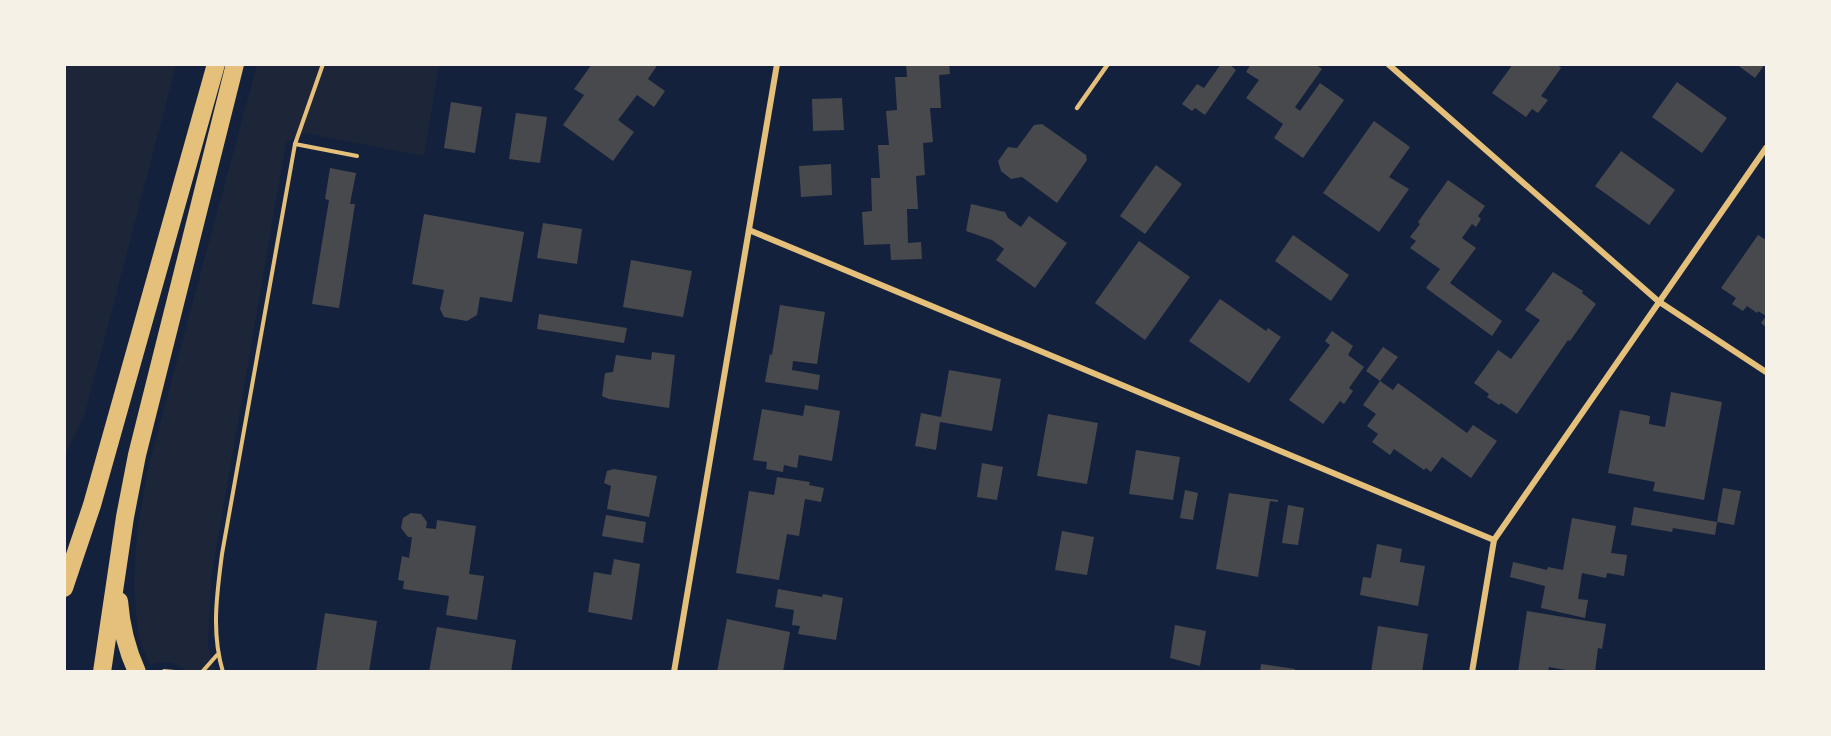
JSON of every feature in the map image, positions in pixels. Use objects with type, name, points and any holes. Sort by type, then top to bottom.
[{"type":"highway","points":[[64,588],[92,505],[216,64]]},
{"type":"highway","points":[[102,672],[137,455],[235,64]]},
{"type":"highway","points":[[117,572],[120,621],[127,651],[137,672]]},
{"type":"street","points":[[674,672],[777,64]]},
{"type":"street","points":[[1388,64],[1658,302],[1767,372]]},
{"type":"street","points":[[1473,672],[1494,540],[1767,148]]},
{"type":"street","points":[[749,230],[1494,540]]},
{"type":"lane","points":[[1077,108],[1108,64]]},
{"type":"path","points":[[223,672],[218,654],[216,605],[222,554],[295,144],[323,64]]},
{"type":"path","points":[[295,144],[357,156]]},
{"type":"path","points":[[202,672],[218,654]]},
{"type":"path","points":[[160,672],[175,672]]},
{"type":"shaded area","points":[[65,64],[176,65],[85,413],[65,455]]},
{"type":"shaded area","points":[[257,65],[439,65],[424,156],[304,133],[286,142],[211,579],[208,646],[216,671],[187,671],[169,663],[150,665],[138,636],[134,584],[137,532],[149,464]]},
{"type":"building","points":[[592,64],[658,64],[648,79],[665,91],[654,107],[637,95],[618,120],[634,132],[613,161],[563,125],[584,95],[574,89]]},
{"type":"building","points":[[906,64],[949,64],[950,74],[939,75],[941,108],[930,108],[933,142],[923,143],[925,175],[916,176],[918,209],[907,209],[908,243],[921,242],[922,259],[891,260],[890,244],[864,245],[862,212],[872,211],[871,178],[880,178],[878,145],[889,145],[886,111],[897,110],[895,77],[907,77]]},
{"type":"building","points":[[1221,64],[1229,64],[1236,70],[1205,115],[1195,108],[1192,111],[1182,104],[1197,84],[1204,88]]},
{"type":"building","points":[[1251,64],[1315,64],[1322,69],[1295,107],[1300,111],[1320,83],[1344,100],[1303,158],[1274,138],[1283,124],[1246,98],[1259,80],[1246,72]]},
{"type":"building","points":[[1513,64],[1557,64],[1561,68],[1541,96],[1548,100],[1538,113],[1532,109],[1526,117],[1492,93]]},
{"type":"building","points":[[1736,64],[1765,64],[1755,78]]},
{"type":"building","points":[[1677,82],[1727,118],[1702,153],[1652,117]]},
{"type":"building","points":[[842,98],[844,130],[813,131],[812,99]]},
{"type":"building","points":[[451,102],[482,107],[475,153],[444,148]]},
{"type":"building","points":[[516,113],[547,117],[540,163],[509,159]]},
{"type":"building","points":[[1374,121],[1410,147],[1389,177],[1409,189],[1379,232],[1323,193]]},
{"type":"building","points":[[1042,124],[1086,155],[1087,160],[1057,203],[1022,177],[1011,179],[1001,171],[998,161],[1008,147],[1017,148],[1034,125]]},
{"type":"building","points":[[1621,151],[1675,190],[1649,225],[1595,186]]},
{"type":"building","points":[[831,164],[832,195],[801,197],[799,166]]},
{"type":"building","points":[[1156,165],[1182,184],[1145,234],[1120,216]]},
{"type":"building","points":[[330,168],[356,173],[350,204],[355,204],[339,308],[312,304],[329,200],[325,199]]},
{"type":"building","points":[[1448,180],[1485,206],[1478,216],[1481,219],[1476,227],[1472,224],[1462,238],[1476,248],[1450,283],[1502,321],[1492,336],[1426,288],[1440,269],[1410,248],[1416,241],[1410,237],[1420,224],[1418,222]]},
{"type":"building","points":[[971,204],[1005,212],[1008,218],[1021,227],[1029,216],[1067,243],[1035,288],[996,260],[1004,249],[992,240],[966,231]]},
{"type":"building","points":[[424,214],[524,232],[512,302],[480,297],[477,315],[467,321],[444,317],[440,309],[444,290],[412,284]]},
{"type":"building","points":[[543,223],[582,229],[577,264],[537,258]]},
{"type":"building","points":[[1293,235],[1349,275],[1331,301],[1275,261]]},
{"type":"building","points":[[1758,235],[1766,240],[1766,316],[1747,306],[1743,311],[1732,304],[1736,298],[1721,288]]},
{"type":"building","points":[[1139,241],[1190,277],[1145,340],[1095,303]]},
{"type":"building","points":[[631,260],[692,271],[683,317],[623,307]]},
{"type":"building","points":[[1553,272],[1583,291],[1582,293],[1596,304],[1517,414],[1487,397],[1489,394],[1474,383],[1498,350],[1511,359],[1540,320],[1525,310]]},
{"type":"building","points":[[1220,299],[1266,331],[1268,328],[1281,337],[1249,383],[1189,341]]},
{"type":"building","points":[[780,305],[825,312],[817,364],[793,361],[792,370],[820,375],[818,390],[765,382]]},
{"type":"building","points":[[539,314],[627,328],[624,343],[537,329]]},
{"type":"building","points":[[1766,316],[1766,327],[1761,323]]},
{"type":"building","points":[[1332,331],[1353,346],[1348,355],[1364,367],[1349,388],[1353,391],[1344,404],[1340,401],[1323,424],[1289,400],[1330,345],[1325,341]]},
{"type":"building","points":[[1383,347],[1398,357],[1380,381],[1366,371]]},
{"type":"building","points":[[652,352],[675,355],[669,408],[602,396],[605,373],[613,372],[616,355],[651,360]]},
{"type":"building","points":[[949,370],[1001,379],[992,431],[940,422],[936,450],[915,446],[921,413],[941,417]]},
{"type":"building","points":[[1380,381],[1393,390],[1398,383],[1467,433],[1473,425],[1497,441],[1471,478],[1442,457],[1431,472],[1426,468],[1424,470],[1394,449],[1390,455],[1372,442],[1378,434],[1367,426],[1376,414],[1363,405]]},
{"type":"building","points":[[1671,392],[1722,402],[1704,500],[1653,491],[1655,482],[1608,473],[1620,410],[1650,416],[1649,424],[1665,427]]},
{"type":"building","points":[[805,405],[840,411],[832,461],[799,455],[797,468],[784,465],[783,472],[766,469],[767,462],[753,460],[762,409],[803,416]]},
{"type":"building","points":[[1048,414],[1098,423],[1087,484],[1037,476]]},
{"type":"building","points":[[1136,450],[1180,457],[1173,500],[1129,494]]},
{"type":"building","points":[[982,463],[1003,467],[997,500],[977,497]]},
{"type":"building","points":[[614,469],[657,476],[649,517],[607,509],[611,486],[604,483],[607,471]]},
{"type":"building","points":[[777,477],[810,482],[809,485],[824,488],[821,502],[805,499],[799,536],[787,534],[779,580],[736,573],[749,491],[774,495]]},
{"type":"building","points":[[1723,488],[1741,491],[1734,525],[1717,522]]},
{"type":"building","points":[[1185,490],[1198,493],[1193,520],[1180,518]]},
{"type":"building","points":[[1229,493],[1278,500],[1278,502],[1270,501],[1258,577],[1216,569]]},
{"type":"building","points":[[1288,505],[1304,508],[1298,545],[1282,543]]},
{"type":"building","points":[[1634,507],[1717,522],[1715,535],[1673,528],[1672,532],[1631,525]]},
{"type":"building","points":[[411,513],[421,514],[427,522],[426,528],[436,529],[437,520],[476,526],[469,574],[484,576],[477,620],[446,615],[449,596],[403,589],[404,581],[398,580],[402,556],[409,558],[412,537],[408,537],[401,528],[403,518]]},
{"type":"building","points":[[606,515],[646,522],[643,543],[602,536]]},
{"type":"building","points":[[1572,518],[1616,526],[1611,553],[1627,555],[1624,576],[1607,573],[1606,578],[1582,573],[1578,599],[1588,600],[1585,618],[1541,608],[1545,586],[1510,577],[1513,562],[1547,570],[1548,567],[1563,570]]},
{"type":"building","points":[[1062,531],[1094,537],[1087,575],[1055,570]]},
{"type":"building","points":[[1377,544],[1402,549],[1400,562],[1425,566],[1418,606],[1360,595],[1363,577],[1371,578]]},
{"type":"building","points":[[614,559],[640,564],[632,620],[588,612],[594,572],[611,575]]},
{"type":"building","points":[[778,589],[822,597],[823,594],[843,598],[836,640],[798,634],[800,626],[792,625],[794,610],[775,607]]},
{"type":"building","points":[[1527,611],[1606,624],[1602,649],[1598,648],[1595,672],[1577,672],[1549,667],[1548,672],[1518,672]]},
{"type":"building","points":[[325,613],[377,621],[369,672],[316,672]]},
{"type":"building","points":[[727,619],[790,632],[783,672],[717,672]]},
{"type":"building","points":[[1175,625],[1206,631],[1200,666],[1170,658]]},
{"type":"building","points":[[1378,626],[1428,634],[1422,672],[1371,672]]},
{"type":"building","points":[[437,627],[516,640],[511,672],[429,672]]},
{"type":"building","points":[[1261,664],[1295,669],[1295,672],[1260,672]]}]
